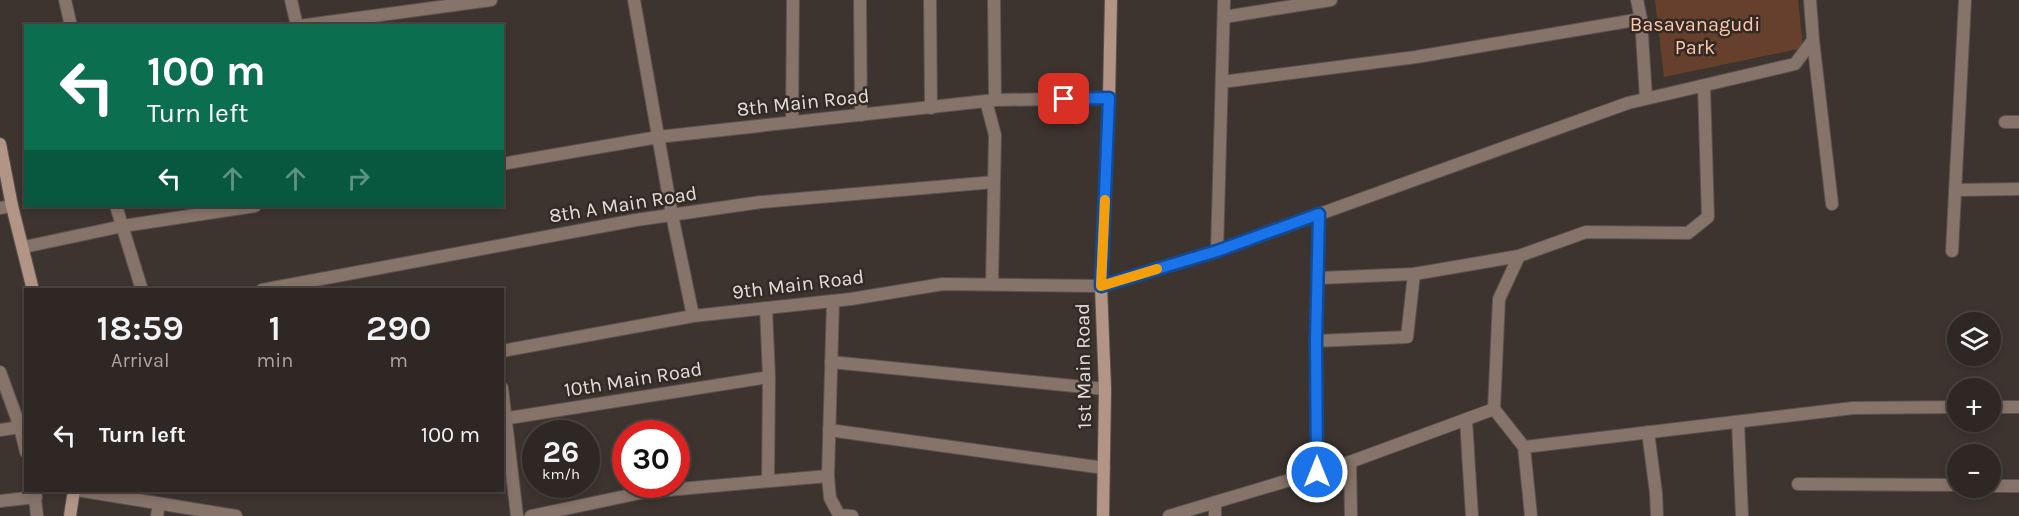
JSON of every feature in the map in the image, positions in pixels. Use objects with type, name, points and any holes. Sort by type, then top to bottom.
[{"type":"street","points":[[65,0],[71,24]]},
{"type":"street","points":[[291,0],[297,24]]},
{"type":"street","points":[[313,24],[491,0]]},
{"type":"street","points":[[634,0],[672,215],[693,316]]},
{"type":"street","points":[[792,123],[793,0]]},
{"type":"street","points":[[860,0],[861,115]]},
{"type":"street","points":[[930,0],[931,108]]},
{"type":"street","points":[[992,284],[995,135],[991,101],[994,0]]},
{"type":"street","name":"1st Main Road","points":[[1103,516],[1105,389],[1101,286],[1111,0]]},
{"type":"street","points":[[1217,251],[1224,0]]},
{"type":"street","points":[[1224,17],[1331,0]]},
{"type":"street","points":[[1637,0],[1641,20],[1646,98]]},
{"type":"street","points":[[1810,0],[1832,204]]},
{"type":"street","points":[[1952,251],[1965,0]]},
{"type":"street","points":[[1222,82],[1416,57],[1641,20]]},
{"type":"street","name":"9th Main Road","points":[[504,351],[693,316],[832,301],[943,284],[1101,286],[1217,251],[1646,98],[1795,64],[1813,40]]},
{"type":"street","points":[[1319,278],[1414,274],[1519,256],[1586,232],[1688,233],[1708,217],[1704,86]]},
{"type":"street","name":"8th Main Road","points":[[504,164],[658,137],[991,101],[1109,98]]},
{"type":"street","points":[[2005,122],[2019,122]]},
{"type":"street","points":[[0,144],[6,207],[24,247],[33,288]]},
{"type":"street","name":"8th A Main Road","points":[[273,288],[624,222],[760,202],[994,182]]},
{"type":"street","points":[[1955,190],[2019,189]]},
{"type":"street","points":[[116,207],[141,288]]},
{"type":"street","points":[[24,247],[194,210],[240,207]]},
{"type":"street","points":[[1317,472],[1316,341],[1319,214]]},
{"type":"street","points":[[1519,256],[1499,299],[1494,409],[1524,447],[1531,516]]},
{"type":"street","points":[[1316,341],[1407,337],[1414,274]]},
{"type":"street","points":[[832,301],[828,476],[830,498],[839,515],[852,516]]},
{"type":"street","points":[[766,308],[769,377],[768,481]]},
{"type":"street","points":[[831,362],[1105,389]]},
{"type":"street","points":[[0,372],[24,444]]},
{"type":"street","name":"10th Main Road","points":[[504,419],[769,377]]},
{"type":"street","points":[[2001,407],[2019,407]]},
{"type":"street","points":[[1524,447],[1853,408],[1947,408]]},
{"type":"street","points":[[1169,516],[1350,462],[1494,409]]},
{"type":"street","points":[[504,419],[517,516]]},
{"type":"street","points":[[1466,420],[1472,516]]},
{"type":"street","points":[[1738,422],[1742,516]]},
{"type":"street","points":[[0,430],[20,427]]},
{"type":"street","points":[[829,430],[1104,468]]},
{"type":"street","points":[[1648,432],[1657,516]]},
{"type":"street","points":[[1350,462],[1351,516]]},
{"type":"street","points":[[531,516],[645,492],[828,476]]},
{"type":"street","points":[[1798,484],[1947,485]]},
{"type":"street","points":[[2001,486],[2019,486]]},
{"type":"street","points":[[70,516],[76,492]]},
{"type":"street","points":[[84,492],[158,510],[236,516]]},
{"type":"street","points":[[0,501],[35,494],[37,516]]},
{"type":"street","points":[[1215,502],[1215,516]]},
{"type":"green space","name":"Basavanagudi Park","points":[[1655,0],[1798,0],[1803,48],[1664,77]]},
{"type":"slow traffic","points":[[1105,200],[1101,286],[1157,269]]},
{"type":"route","points":[[1064,99],[1109,98],[1101,286],[1217,251],[1319,214],[1316,341],[1317,472]]}]
